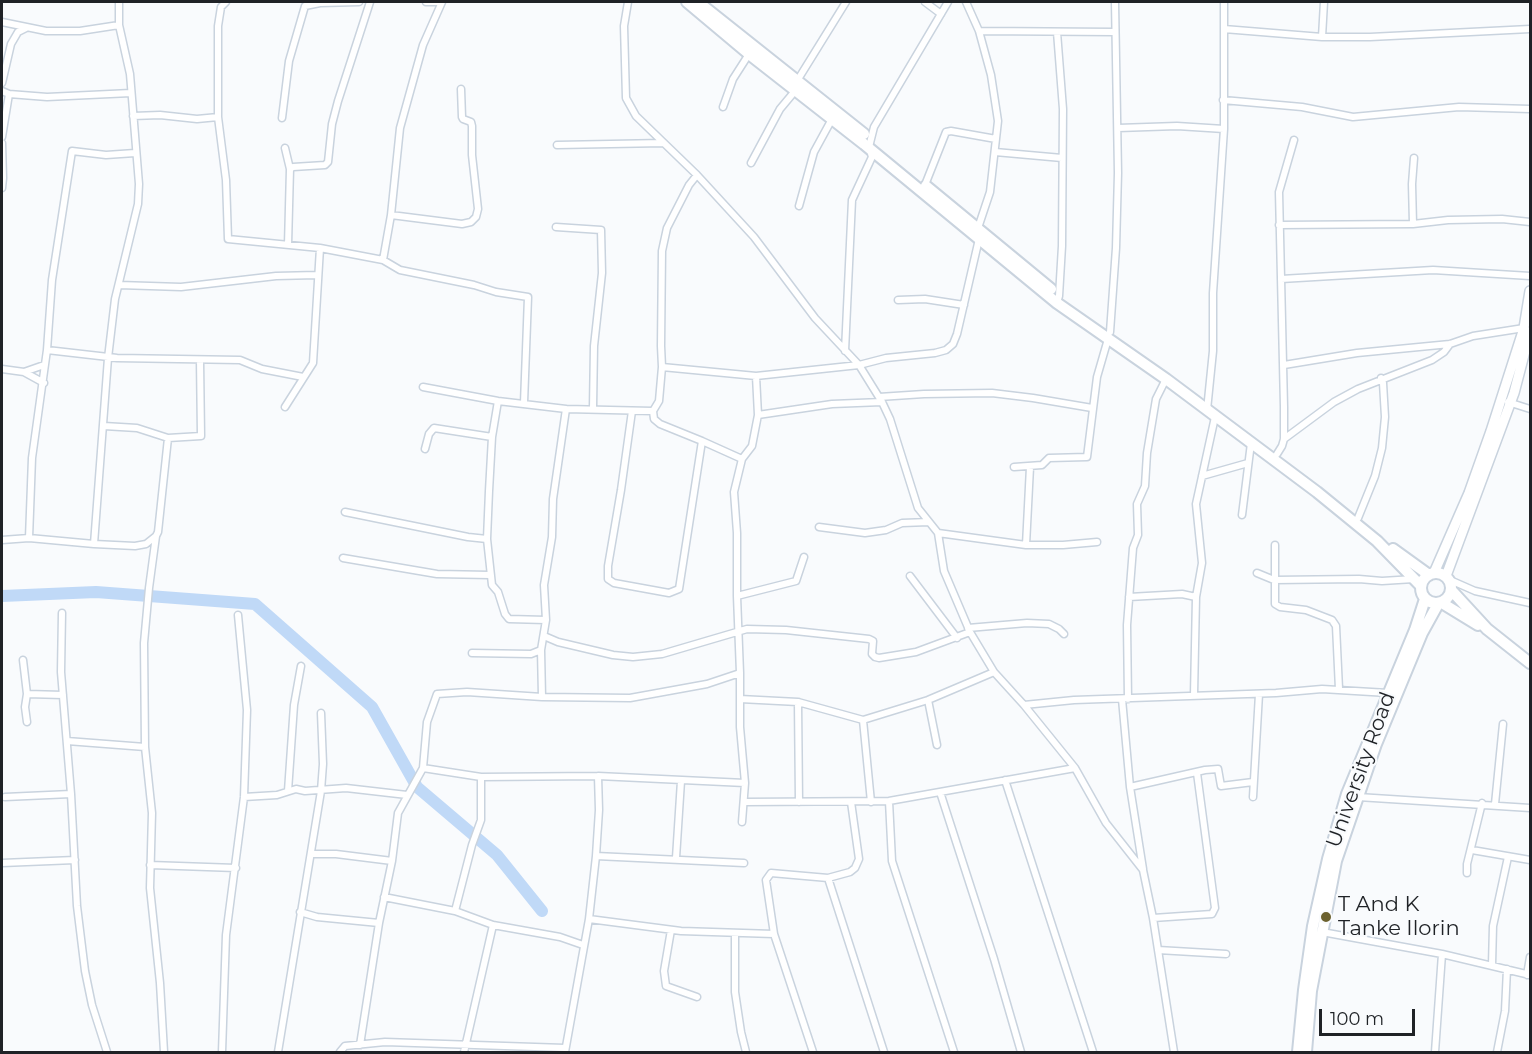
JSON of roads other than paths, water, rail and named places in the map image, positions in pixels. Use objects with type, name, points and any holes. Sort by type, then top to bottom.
[{"type":"main road","points":[[687,2],[701,5],[832,119],[925,184],[978,233]]},
{"type":"main road","points":[[701,5],[748,54],[796,86],[870,144],[1058,300],[1210,410],[1377,541],[1418,582],[1425,599],[1440,603],[1487,629]]},
{"type":"main road","points":[[1109,335],[1166,379],[1277,454],[1358,518],[1399,554],[1449,583],[1487,629],[1530,663]]},
{"type":"main road","points":[[1418,582],[1432,574]]},
{"type":"main road","points":[[1440,603],[1447,600],[1449,583]]},
{"type":"main road","name":"University Road","points":[[1298,1053],[1304,990],[1328,859],[1347,794],[1415,630],[1425,599]]},
{"type":"main road","name":"University Road","points":[[1306,1053],[1311,991],[1336,861],[1376,744],[1422,633],[1440,603]]},
{"type":"street","points":[[94,544],[108,358],[115,299],[138,204],[139,184],[130,74],[119,25],[119,2]]},
{"type":"street","points":[[226,2],[222,7],[218,26],[218,117],[226,180],[228,239],[320,248],[383,260],[400,270],[528,297],[524,403]]},
{"type":"street","points":[[282,118],[289,61],[305,6],[320,2],[359,2]]},
{"type":"street","points":[[290,170],[293,167],[325,165],[328,162],[332,124],[338,101],[370,2]]},
{"type":"street","points":[[383,260],[391,215],[400,128],[423,45],[442,2],[426,2]]},
{"type":"street","points":[[628,2],[624,26],[626,98],[636,116],[697,175],[754,237],[815,318],[859,364],[890,419],[918,508],[938,533],[944,571],[969,630],[994,672],[1075,768],[1106,823],[1143,870]]},
{"type":"street","points":[[751,163],[780,109],[846,2]]},
{"type":"street","points":[[925,2],[941,14]]},
{"type":"street","points":[[845,351],[852,200],[872,157],[870,144],[874,127],[948,2]]},
{"type":"street","points":[[663,367],[756,376],[935,353],[946,350],[953,344],[964,305],[978,233],[990,192],[998,121],[996,99],[979,31],[966,2]]},
{"type":"street","points":[[1014,467],[1042,465],[1049,458],[1087,457],[1097,377],[1109,335],[1116,248],[1118,128],[1115,2]]},
{"type":"street","points":[[1194,695],[1196,597],[1202,563],[1196,504],[1202,476],[1210,410],[1213,293],[1224,129],[1224,2]]},
{"type":"street","points":[[1322,37],[1324,2]]},
{"type":"street","points":[[2,22],[26,28],[80,31],[119,25]]},
{"type":"street","points":[[2,82],[11,44],[18,32],[26,28]]},
{"type":"street","points":[[1224,29],[1322,37],[1370,37],[1530,29]]},
{"type":"street","points":[[979,31],[1115,32]]},
{"type":"street","points":[[1057,32],[1063,109],[1062,246],[1058,300]]},
{"type":"street","points":[[723,107],[733,79],[748,54]]},
{"type":"street","points":[[391,215],[462,224],[471,222],[476,217],[478,209],[472,155],[472,126],[471,122],[462,117],[461,89]]},
{"type":"street","points":[[2,91],[9,94],[47,97],[131,93]]},
{"type":"street","points":[[2,137],[9,94]]},
{"type":"street","points":[[1223,100],[1302,107],[1353,117],[1459,107],[1530,109]]},
{"type":"street","points":[[133,116],[160,115],[197,119],[218,117]]},
{"type":"street","points":[[799,206],[814,152],[832,119]]},
{"type":"street","points":[[1118,128],[1177,126],[1224,129]]},
{"type":"street","points":[[925,184],[946,132],[996,139]]},
{"type":"street","points":[[1277,454],[1284,438],[1279,192],[1294,140]]},
{"type":"street","points":[[2,143],[2,188]]},
{"type":"street","points":[[557,145],[664,143]]},
{"type":"street","points":[[285,148],[290,170],[288,245]]},
{"type":"street","points":[[29,538],[32,458],[44,383],[52,280],[72,151],[106,155],[135,153]]},
{"type":"street","points":[[995,152],[1062,158]]},
{"type":"street","points":[[1413,224],[1414,159]]},
{"type":"street","points":[[697,175],[689,185],[667,228],[662,251],[661,346],[663,367],[659,401],[653,411],[654,419],[660,424],[742,459]]},
{"type":"street","points":[[1279,225],[1413,224],[1448,220],[1502,219],[1530,222]]},
{"type":"street","points":[[556,226],[601,230],[602,273],[594,346],[593,408]]},
{"type":"street","points":[[285,407],[313,363],[320,248]]},
{"type":"street","points":[[1281,279],[1433,270],[1530,276]]},
{"type":"street","points":[[119,285],[181,287],[276,276],[317,275]]},
{"type":"street","points":[[1530,291],[1527,330],[1449,583],[1530,603]]},
{"type":"street","points":[[898,300],[925,299],[964,305]]},
{"type":"street","points":[[1284,365],[1450,344],[1473,336],[1527,330]]},
{"type":"street","points":[[1284,438],[1334,402],[1381,378],[1432,360],[1444,352],[1450,344]]},
{"type":"street","points":[[47,350],[108,358],[240,360],[262,369],[303,378]]},
{"type":"street","points":[[104,426],[137,428],[168,438],[201,436],[200,360]]},
{"type":"street","points":[[24,372],[44,365]]},
{"type":"street","points":[[2,369],[24,372],[44,383]]},
{"type":"street","points":[[742,822],[745,783],[740,727],[736,596],[737,533],[734,492],[742,459],[752,446],[758,415],[756,376]]},
{"type":"street","points":[[1358,518],[1375,476],[1382,448],[1385,417],[1381,378]]},
{"type":"street","points":[[1166,379],[1156,399],[1147,453],[1146,486],[1137,504],[1138,535],[1132,548],[1125,699],[1130,787],[1174,1053]]},
{"type":"street","points":[[423,387],[498,401],[566,409],[653,411]]},
{"type":"street","points":[[758,415],[924,394],[992,393],[1092,408]]},
{"type":"street","points":[[498,401],[492,437],[488,539],[492,585],[498,592],[506,617],[509,619],[546,620]]},
{"type":"street","points":[[1506,402],[1530,409]]},
{"type":"street","points":[[1432,574],[1506,402]]},
{"type":"street","points":[[542,697],[541,651],[546,620],[544,585],[552,537],[553,499],[566,409]]},
{"type":"street","points":[[632,411],[608,566],[608,579],[614,583],[669,593],[679,589],[702,441]]},
{"type":"street","points":[[425,449],[429,434],[434,428],[492,437]]},
{"type":"street","points":[[164,1053],[150,865],[152,813],[146,747],[144,643],[168,438]]},
{"type":"street","points":[[1242,515],[1251,443]]},
{"type":"street","points":[[1202,476],[1248,463]]},
{"type":"street","points":[[1026,544],[1030,467]]},
{"type":"street","points":[[345,512],[488,539]]},
{"type":"street","points":[[819,527],[865,533],[886,530],[902,523],[929,522]]},
{"type":"street","points":[[938,533],[1026,544],[1063,545],[1097,542]]},
{"type":"street","points":[[2,540],[29,538],[135,546],[146,544],[156,536]]},
{"type":"street","points":[[1275,545],[1275,604],[1280,607],[1306,610],[1332,620],[1336,626],[1339,689]]},
{"type":"street","points":[[736,596],[796,581],[804,557]]},
{"type":"street","points":[[343,558],[437,574],[490,575]]},
{"type":"street","points":[[1257,573],[1274,580],[1359,579],[1418,582]]},
{"type":"street","points":[[910,576],[957,638]]},
{"type":"street","points":[[1129,597],[1165,594],[1196,597]]},
{"type":"street","points":[[62,613],[61,672],[77,906],[85,971],[92,1005],[107,1053]]},
{"type":"street","points":[[222,1053],[226,935],[244,797],[247,710],[238,615]]},
{"type":"street","points":[[544,636],[569,645],[633,657],[662,654],[747,629],[786,630],[869,639],[873,641],[872,654],[879,658],[916,652],[957,638],[969,630],[1049,624],[1064,634]]},
{"type":"street","points":[[472,653],[531,654],[541,651]]},
{"type":"street","points":[[23,660],[27,694],[25,707],[27,722]]},
{"type":"street","points":[[288,790],[294,705],[301,666]]},
{"type":"street","points":[[740,699],[798,702],[863,720],[928,700],[994,672]]},
{"type":"street","points":[[360,1045],[379,923],[392,861],[398,813],[423,768],[427,722],[437,694],[467,692],[542,697],[630,698],[706,684],[740,673]]},
{"type":"street","points":[[1024,705],[1074,700],[1339,689],[1388,693]]},
{"type":"street","points":[[27,694],[63,695]]},
{"type":"street","points":[[1253,797],[1259,694]]},
{"type":"street","points":[[928,700],[937,745]]},
{"type":"street","points":[[798,702],[799,802]]},
{"type":"street","points":[[278,1053],[321,791],[323,764],[321,714]]},
{"type":"street","points":[[863,720],[871,802]]},
{"type":"street","points":[[1495,804],[1503,724]]},
{"type":"street","points":[[67,741],[146,747]]},
{"type":"street","points":[[423,768],[481,777],[598,776],[745,783]]},
{"type":"street","points":[[745,802],[890,801],[1075,768]]},
{"type":"street","points":[[1130,787],[1218,769],[1221,786],[1253,782]]},
{"type":"street","points":[[1153,918],[1212,914],[1215,908],[1197,772]]},
{"type":"street","points":[[340,1053],[345,1046],[403,1043],[565,1050],[589,918],[599,810],[598,776]]},
{"type":"street","points":[[455,911],[481,820],[481,777]]},
{"type":"street","points":[[1005,780],[1093,1053]]},
{"type":"street","points":[[676,858],[681,781]]},
{"type":"street","points":[[244,797],[277,795],[288,790],[321,791],[346,788],[407,795]]},
{"type":"street","points":[[940,792],[994,959],[1021,1053]]},
{"type":"street","points":[[5,797],[71,794]]},
{"type":"street","points":[[1358,796],[1530,808]]},
{"type":"street","points":[[890,801],[892,861],[954,1053]]},
{"type":"street","points":[[813,1053],[781,949],[774,934],[766,880],[771,873],[828,878],[850,872],[855,868],[859,859],[851,802]]},
{"type":"street","points":[[1467,873],[1467,864],[1482,803]]},
{"type":"street","points":[[1472,850],[1530,860]]},
{"type":"street","points":[[312,854],[336,854],[392,861]]},
{"type":"street","points":[[596,856],[744,863]]},
{"type":"street","points":[[1492,965],[1493,926],[1508,857]]},
{"type":"street","points":[[2,863],[75,860]]},
{"type":"street","points":[[150,865],[236,868]]},
{"type":"street","points":[[828,878],[884,1053]]},
{"type":"street","points":[[384,897],[455,911],[493,925],[560,937],[583,945]]},
{"type":"street","points":[[300,912],[316,917],[379,923]]},
{"type":"street","points":[[589,918],[671,930],[774,934]]},
{"type":"street","points":[[464,1053],[493,925]]},
{"type":"street","points":[[671,930],[664,971],[666,986],[697,996]]},
{"type":"street","points":[[1322,932],[1442,954],[1529,975],[1530,957]]},
{"type":"street","points":[[735,933],[735,992],[746,1053]]},
{"type":"street","points":[[1158,950],[1226,954]]},
{"type":"street","points":[[1435,1053],[1442,954]]},
{"type":"street","points":[[1497,1053],[1505,1011],[1507,969]]},
{"type":"street","points":[[402,1053],[403,1043]]},
{"type":"waterway","points":[[2,596],[96,592],[255,604],[372,707],[417,787],[497,855],[542,911]]},
{"type":"place","name":"T And K Tanke Ilorin","points":[[1326,917]]}]
